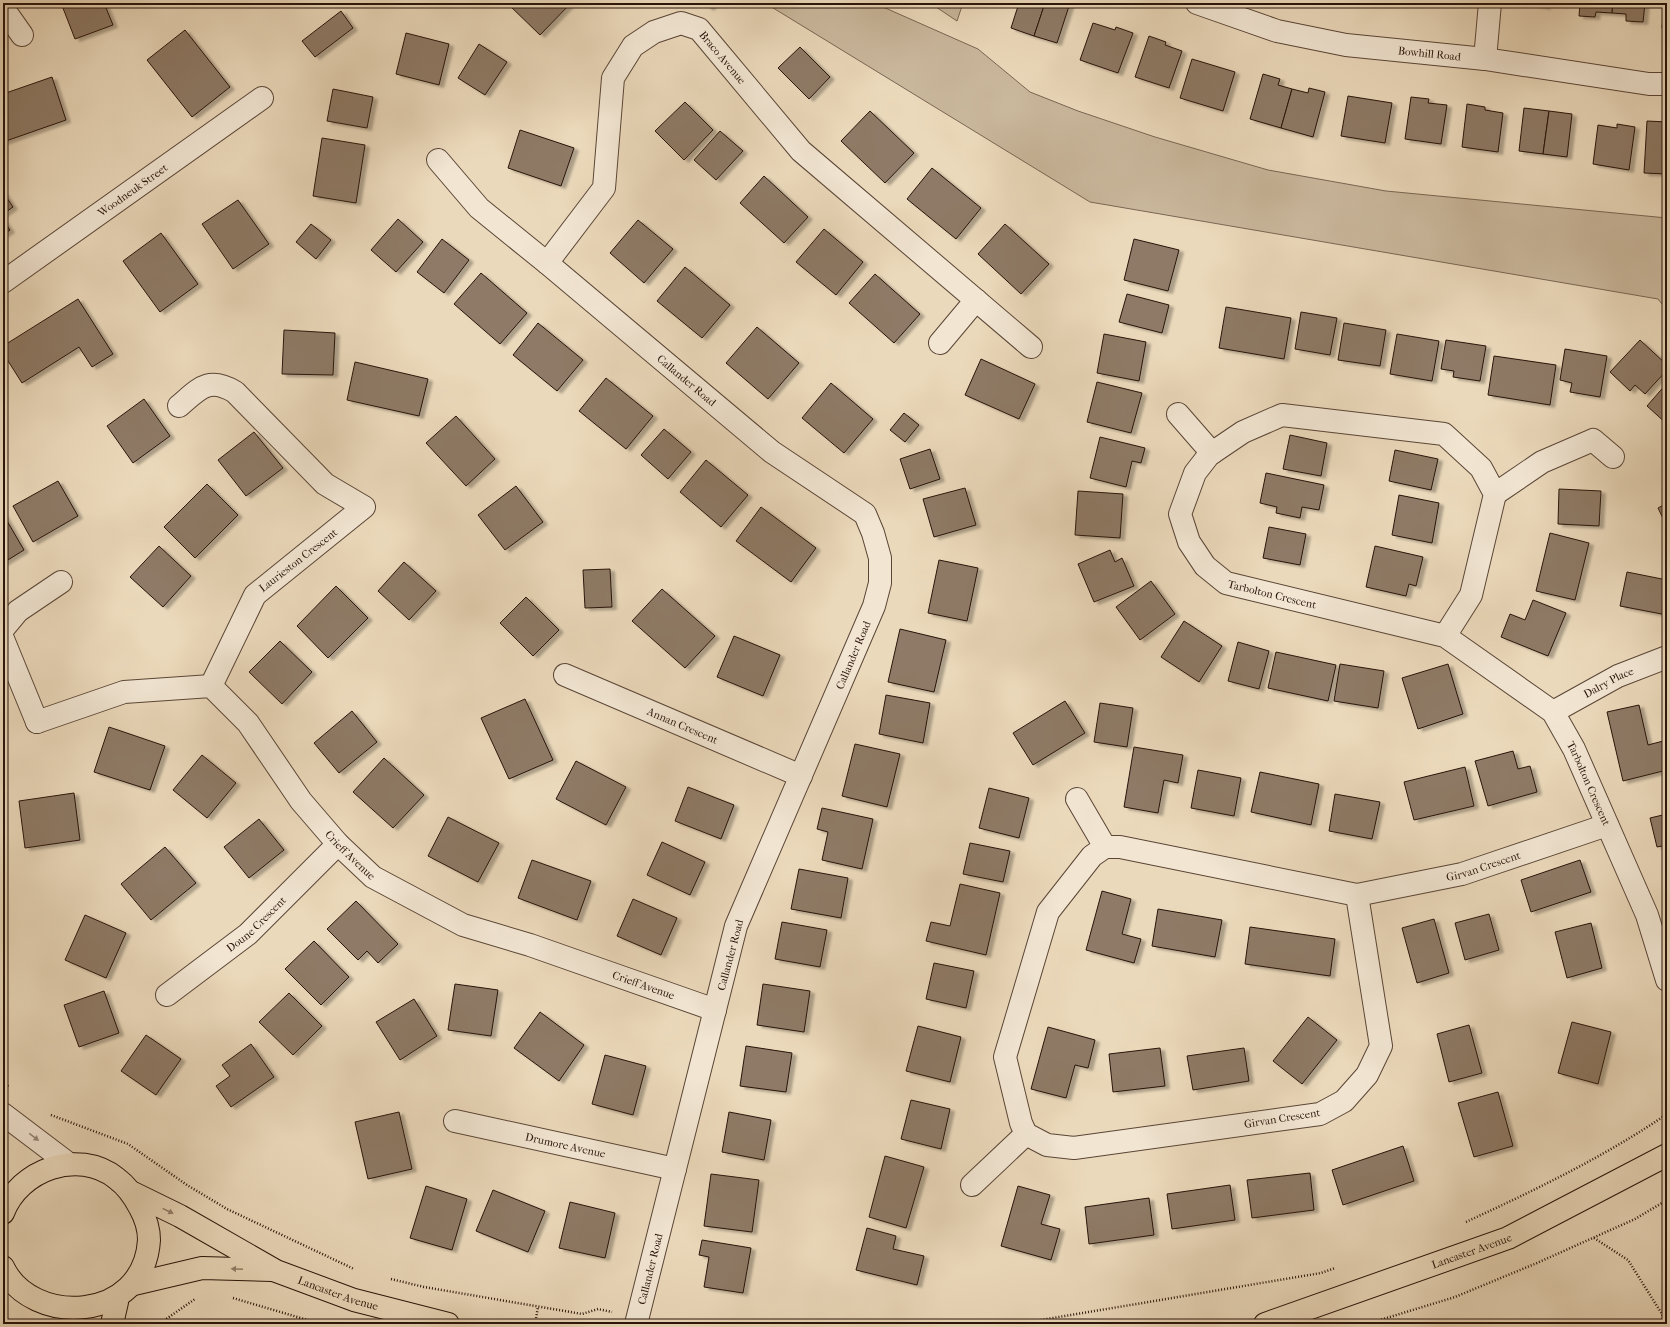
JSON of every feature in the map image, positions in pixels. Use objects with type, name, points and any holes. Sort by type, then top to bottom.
[{"type":"main road","name":"Lancaster Avenue","points":[[1265,1324],[1508,1238],[1667,1155]]},
{"type":"main road","points":[[3,1213],[7,1203],[23,1183],[45,1169],[69,1164],[93,1167],[115,1177],[133,1194],[144,1216],[149,1239],[145,1263],[134,1284],[117,1302],[95,1312],[69,1315],[46,1311],[24,1298]]},
{"type":"main road","name":"Lancaster Avenue","points":[[133,1194],[180,1216],[276,1270],[354,1300],[448,1324]]},
{"type":"main road","points":[[3,1267],[7,1279],[24,1298],[41,1324]]},
{"type":"main road","name":"Lancaster Avenue","points":[[134,1284],[202,1268],[276,1270]]},
{"type":"main road","points":[[112,1324],[117,1302]]},
{"type":"street","name":"Bowhill Road","points":[[1197,3],[1277,31],[1339,43],[1485,59],[1649,84],[1667,84]]},
{"type":"street","points":[[1485,59],[1490,3]]},
{"type":"street","points":[[3,8],[22,35]]},
{"type":"street","name":"Braco Avenue","points":[[547,263],[604,188],[613,78],[633,46],[654,32],[681,23],[699,29],[801,151],[1031,348]]},
{"type":"street","name":"Woodneuk Street","points":[[3,282],[262,98]]},
{"type":"street","name":"Callander Road","points":[[438,160],[479,208],[547,263],[772,452],[865,514],[874,532],[880,558],[880,583],[874,606],[736,926],[637,1322]]},
{"type":"street","points":[[940,343],[976,300]]},
{"type":"street","name":"Laurieston Crescent","points":[[179,406],[204,386],[215,383],[224,385],[235,392],[325,484],[364,507],[255,595],[211,686]]},
{"type":"street","points":[[1178,414],[1212,453]]},
{"type":"street","name":"Tarbolton Crescent","points":[[1495,494],[1481,468],[1444,434],[1282,415],[1243,432],[1212,453],[1195,472],[1180,514],[1188,542],[1205,566],[1226,583],[1445,636],[1553,712],[1574,749],[1647,915],[1667,980]]},
{"type":"street","points":[[1445,636],[1472,595],[1495,494],[1542,462],[1593,440],[1613,457]]},
{"type":"street","points":[[3,629],[18,611],[61,582]]},
{"type":"street","points":[[3,639],[37,722]]},
{"type":"street","name":"Dalry Place","points":[[1553,712],[1618,676],[1667,657]]},
{"type":"street","name":"Annan Crescent","points":[[564,675],[801,776]]},
{"type":"street","points":[[3,681],[37,722]]},
{"type":"street","points":[[37,722],[124,692],[211,686]]},
{"type":"street","name":"Crieff Avenue","points":[[211,686],[248,723],[301,801],[338,844],[373,878],[463,925],[530,945],[715,1010]]},
{"type":"street","points":[[972,1184],[1026,1134],[1021,1123],[1005,1057],[1048,912],[1092,856],[1105,847],[1077,799]]},
{"type":"street","name":"Girvan Crescent","points":[[1105,847],[1120,847],[1357,895],[1462,874],[1607,825]]},
{"type":"street","name":"Doune Crescent","points":[[167,995],[248,934],[338,844]]},
{"type":"street","name":"Girvan Crescent","points":[[1026,1134],[1047,1145],[1074,1148],[1320,1114],[1344,1101],[1367,1075],[1381,1046],[1357,895]]},
{"type":"street","points":[[3,1114],[69,1164]]},
{"type":"street","name":"Drumore Avenue","points":[[455,1121],[675,1170]]},
{"type":"path","points":[[3,1082],[13,1091]]},
{"type":"path","points":[[48,1113],[128,1144],[187,1185],[227,1209],[355,1269]]},
{"type":"path","points":[[1464,1223],[1563,1175],[1631,1139],[1667,1114]]},
{"type":"path","points":[[1367,1324],[1455,1297],[1635,1219],[1667,1200]]},
{"type":"path","points":[[1593,1238],[1628,1260],[1662,1314],[1664,1324]]},
{"type":"path","points":[[1017,1324],[1321,1273],[1336,1267]]},
{"type":"path","points":[[385,1278],[424,1287],[582,1314],[598,1309],[637,1322],[692,1324]]},
{"type":"path","points":[[159,1324],[201,1295]]},
{"type":"path","points":[[230,1298],[321,1324]]},
{"type":"path","points":[[535,1324],[538,1307]]},
{"type":"shaded area","points":[[765,3],[874,3],[978,49],[1030,92],[1078,111],[1155,137],[1268,170],[1386,191],[1667,218],[1667,310],[1658,299],[1090,202]]},
{"type":"shaded area","points":[[930,3],[963,3],[957,21]]},
{"type":"building","points":[[61,3],[104,3],[113,25],[75,39]]},
{"type":"building","points":[[507,3],[571,3],[540,35]]},
{"type":"building","points":[[704,3],[714,3],[709,8]]},
{"type":"building","points":[[1019,3],[1045,3],[1034,36],[1011,28]]},
{"type":"building","points":[[1045,3],[1070,3],[1057,43],[1034,36]]},
{"type":"building","points":[[1528,3],[1546,3],[1546,7]]},
{"type":"building","points":[[1546,3],[1565,3],[1565,5]]},
{"type":"building","points":[[1580,3],[1613,3],[1612,13],[1596,12],[1595,17],[1579,16]]},
{"type":"building","points":[[1613,3],[1645,3],[1643,22],[1626,21],[1626,14],[1612,13]]},
{"type":"building","points":[[1664,3],[1667,3],[1667,28],[1662,28]]},
{"type":"building","points":[[341,11],[353,28],[315,57],[302,41]]},
{"type":"building","points":[[1093,23],[1115,30],[1116,27],[1133,33],[1118,73],[1080,60]]},
{"type":"building","points":[[185,30],[230,87],[192,117],[147,60]]},
{"type":"building","points":[[406,33],[449,44],[439,85],[396,74]]},
{"type":"building","points":[[1149,36],[1166,42],[1165,45],[1182,51],[1169,88],[1135,77]]},
{"type":"building","points":[[479,44],[507,62],[485,95],[458,78]]},
{"type":"building","points":[[800,47],[830,77],[809,99],[778,68]]},
{"type":"building","points":[[1192,59],[1235,72],[1223,111],[1180,98]]},
{"type":"building","points":[[1263,74],[1280,79],[1278,85],[1292,89],[1281,128],[1250,119]]},
{"type":"building","points":[[52,77],[66,120],[3,142],[3,94]]},
{"type":"building","points":[[1309,88],[1325,92],[1313,137],[1281,128],[1292,89],[1308,93]]},
{"type":"building","points":[[333,89],[373,97],[367,128],[327,121]]},
{"type":"building","points":[[1348,96],[1392,103],[1385,143],[1341,136]]},
{"type":"building","points":[[1411,97],[1429,99],[1428,103],[1447,105],[1441,144],[1405,139]]},
{"type":"building","points":[[685,102],[713,130],[684,160],[655,131]]},
{"type":"building","points":[[1467,104],[1485,107],[1485,110],[1503,113],[1498,152],[1462,147]]},
{"type":"building","points":[[1524,108],[1549,111],[1543,154],[1519,151]]},
{"type":"building","points":[[870,111],[914,153],[885,183],[841,141]]},
{"type":"building","points":[[1549,111],[1572,114],[1567,157],[1543,154]]},
{"type":"building","points":[[1647,121],[1667,122],[1667,174],[1644,173]]},
{"type":"building","points":[[1617,124],[1635,127],[1629,170],[1593,164],[1598,125],[1617,128]]},
{"type":"building","points":[[520,130],[574,148],[561,186],[508,168]]},
{"type":"building","points":[[720,131],[743,151],[716,180],[694,160]]},
{"type":"building","points":[[322,138],[365,145],[356,203],[313,196]]},
{"type":"building","points":[[932,168],[981,208],[956,239],[907,199]]},
{"type":"building","points":[[764,176],[808,217],[784,243],[740,203]]},
{"type":"building","points":[[3,192],[13,207],[3,214]]},
{"type":"building","points":[[238,200],[269,244],[233,269],[202,224]]},
{"type":"building","points":[[398,219],[423,242],[396,272],[371,250]]},
{"type":"building","points":[[3,220],[10,230],[3,235]]},
{"type":"building","points":[[638,220],[673,249],[644,283],[610,253]]},
{"type":"building","points":[[311,224],[331,240],[316,259],[296,242]]},
{"type":"building","points":[[1005,224],[1049,264],[1021,294],[978,254]]},
{"type":"building","points":[[824,229],[863,262],[836,295],[796,262]]},
{"type":"building","points":[[161,233],[198,284],[160,312],[123,261]]},
{"type":"building","points":[[442,239],[469,260],[444,293],[417,272]]},
{"type":"building","points":[[1134,239],[1179,250],[1168,291],[1124,280]]},
{"type":"building","points":[[685,267],[730,305],[702,338],[657,301]]},
{"type":"building","points":[[481,273],[527,313],[500,344],[454,304]]},
{"type":"building","points":[[875,274],[920,314],[894,343],[849,303]]},
{"type":"building","points":[[1127,294],[1169,305],[1162,333],[1119,322]]},
{"type":"building","points":[[78,299],[113,354],[92,367],[79,347],[22,383],[3,353],[3,346]]},
{"type":"building","points":[[1226,307],[1291,318],[1284,359],[1219,348]]},
{"type":"building","points":[[1301,312],[1337,318],[1330,355],[1295,349]]},
{"type":"building","points":[[538,323],[583,360],[557,391],[513,355]]},
{"type":"building","points":[[1344,323],[1386,330],[1380,366],[1338,360]]},
{"type":"building","points":[[757,327],[799,363],[768,399],[726,363]]},
{"type":"building","points":[[284,330],[335,333],[333,375],[282,374]]},
{"type":"building","points":[[1104,334],[1146,342],[1139,381],[1097,373]]},
{"type":"building","points":[[1397,334],[1439,341],[1432,381],[1390,374]]},
{"type":"building","points":[[1446,340],[1486,346],[1480,381],[1453,377],[1454,371],[1441,369]]},
{"type":"building","points":[[1640,340],[1667,365],[1667,370],[1645,394],[1635,385],[1630,391],[1610,372]]},
{"type":"building","points":[[1565,349],[1607,356],[1600,397],[1570,392],[1572,383],[1560,380]]},
{"type":"building","points":[[1494,356],[1556,365],[1550,405],[1488,395]]},
{"type":"building","points":[[981,359],[1035,384],[1019,419],[965,395]]},
{"type":"building","points":[[355,362],[428,379],[419,416],[347,400]]},
{"type":"building","points":[[606,378],[653,416],[626,449],[579,411]]},
{"type":"building","points":[[1097,382],[1142,393],[1131,433],[1087,422]]},
{"type":"building","points":[[831,383],[873,419],[844,453],[802,418]]},
{"type":"building","points":[[1667,383],[1667,424],[1647,406]]},
{"type":"building","points":[[144,399],[170,436],[133,463],[107,426]]},
{"type":"building","points":[[904,413],[919,425],[905,442],[890,430]]},
{"type":"building","points":[[456,416],[495,459],[466,486],[426,443]]},
{"type":"building","points":[[664,429],[691,452],[668,479],[641,455]]},
{"type":"building","points":[[254,432],[283,468],[246,496],[218,460]]},
{"type":"building","points":[[1290,435],[1327,443],[1321,476],[1283,469]]},
{"type":"building","points":[[1100,437],[1145,448],[1141,463],[1132,461],[1126,487],[1090,478]]},
{"type":"building","points":[[930,449],[940,479],[910,489],[900,459]]},
{"type":"building","points":[[1395,450],[1438,459],[1431,490],[1389,481]]},
{"type":"building","points":[[706,460],[748,495],[721,527],[680,492]]},
{"type":"building","points":[[1266,473],[1324,485],[1319,510],[1302,507],[1300,518],[1276,513],[1277,507],[1260,503]]},
{"type":"building","points":[[58,481],[78,516],[33,542],[13,506]]},
{"type":"building","points":[[207,484],[238,515],[195,558],[164,527]]},
{"type":"building","points":[[516,486],[543,522],[505,550],[478,515]]},
{"type":"building","points":[[965,488],[976,525],[934,537],[923,499]]},
{"type":"building","points":[[1559,489],[1601,491],[1599,526],[1558,524]]},
{"type":"building","points":[[1078,491],[1123,494],[1120,538],[1075,535]]},
{"type":"building","points":[[1399,495],[1439,503],[1432,543],[1392,535]]},
{"type":"building","points":[[1667,503],[1667,527],[1658,508]]},
{"type":"building","points":[[761,507],[816,548],[791,582],[736,541]]},
{"type":"building","points":[[3,514],[24,550],[3,563]]},
{"type":"building","points":[[1269,527],[1306,534],[1300,565],[1263,558]]},
{"type":"building","points":[[1550,533],[1589,543],[1575,600],[1536,591]]},
{"type":"building","points":[[159,546],[191,576],[163,607],[130,577]]},
{"type":"building","points":[[1375,546],[1423,557],[1416,586],[1409,584],[1406,596],[1366,587]]},
{"type":"building","points":[[1110,550],[1115,562],[1122,558],[1134,586],[1094,602],[1078,564]]},
{"type":"building","points":[[939,560],[978,568],[967,621],[928,613]]},
{"type":"building","points":[[404,562],[436,591],[409,620],[378,591]]},
{"type":"building","points":[[610,569],[612,607],[585,608],[583,570]]},
{"type":"building","points":[[1627,572],[1667,580],[1667,615],[1620,606]]},
{"type":"building","points":[[1151,581],[1175,614],[1140,640],[1116,607]]},
{"type":"building","points":[[336,586],[368,618],[328,658],[297,626]]},
{"type":"building","points":[[662,589],[715,636],[685,668],[632,621]]},
{"type":"building","points":[[526,597],[559,630],[533,656],[500,623]]},
{"type":"building","points":[[1533,600],[1566,613],[1548,656],[1501,637],[1510,614],[1525,620]]},
{"type":"building","points":[[1184,621],[1222,646],[1199,682],[1161,657]]},
{"type":"building","points":[[900,629],[946,640],[934,692],[888,682]]},
{"type":"building","points":[[734,636],[780,655],[763,696],[717,677]]},
{"type":"building","points":[[280,641],[312,672],[282,704],[249,672]]},
{"type":"building","points":[[1238,642],[1269,651],[1259,689],[1228,681]]},
{"type":"building","points":[[1276,652],[1336,665],[1328,701],[1268,688]]},
{"type":"building","points":[[1340,664],[1384,671],[1378,708],[1334,701]]},
{"type":"building","points":[[1448,664],[1463,714],[1418,729],[1402,678]]},
{"type":"building","points":[[886,695],[930,703],[923,743],[879,734]]},
{"type":"building","points":[[525,699],[553,760],[509,779],[481,718]]},
{"type":"building","points":[[1065,701],[1085,733],[1033,765],[1013,733]]},
{"type":"building","points":[[1100,703],[1133,708],[1127,747],[1094,742]]},
{"type":"building","points":[[1639,705],[1648,745],[1667,740],[1667,770],[1623,781],[1607,712]]},
{"type":"building","points":[[352,711],[377,742],[339,773],[314,743]]},
{"type":"building","points":[[109,727],[165,746],[150,790],[94,772]]},
{"type":"building","points":[[855,744],[900,754],[887,807],[842,796]]},
{"type":"building","points":[[1134,747],[1183,755],[1178,783],[1164,780],[1158,813],[1124,807]]},
{"type":"building","points":[[1513,751],[1518,769],[1530,766],[1537,792],[1488,806],[1475,761]]},
{"type":"building","points":[[202,755],[236,783],[207,818],[173,790]]},
{"type":"building","points":[[384,758],[424,795],[393,828],[353,792]]},
{"type":"building","points":[[576,761],[626,787],[606,825],[556,799]]},
{"type":"building","points":[[1465,767],[1474,806],[1414,820],[1404,782]]},
{"type":"building","points":[[1198,770],[1241,778],[1234,816],[1191,808]]},
{"type":"building","points":[[1260,772],[1319,784],[1311,825],[1251,812]]},
{"type":"building","points":[[688,787],[734,805],[721,839],[675,821]]},
{"type":"building","points":[[989,788],[1029,798],[1019,838],[979,828]]},
{"type":"building","points":[[74,793],[80,840],[25,848],[19,801]]},
{"type":"building","points":[[1335,794],[1380,802],[1372,839],[1329,831]]},
{"type":"building","points":[[822,808],[873,819],[862,869],[822,860],[828,832],[817,829]]},
{"type":"building","points":[[1667,814],[1667,845],[1657,847],[1650,818]]},
{"type":"building","points":[[448,817],[499,843],[478,882],[428,856]]},
{"type":"building","points":[[259,819],[284,850],[249,878],[224,847]]},
{"type":"building","points":[[662,842],[705,862],[690,895],[647,875]]},
{"type":"building","points":[[970,843],[1010,851],[1003,882],[963,874]]},
{"type":"building","points":[[165,847],[196,883],[151,920],[121,884]]},
{"type":"building","points":[[532,860],[591,881],[577,920],[518,898]]},
{"type":"building","points":[[1580,860],[1591,892],[1531,912],[1521,880]]},
{"type":"building","points":[[799,869],[848,878],[841,918],[791,909]]},
{"type":"building","points":[[960,884],[1000,893],[986,955],[926,941],[931,922],[950,926]]},
{"type":"building","points":[[1102,891],[1131,899],[1122,934],[1141,939],[1134,963],[1086,950]]},
{"type":"building","points":[[633,899],[677,918],[661,955],[617,936]]},
{"type":"building","points":[[356,901],[398,944],[378,963],[367,951],[358,960],[327,929]]},
{"type":"building","points":[[1158,909],[1222,920],[1215,957],[1152,946]]},
{"type":"building","points":[[1489,914],[1499,950],[1465,960],[1455,923]]},
{"type":"building","points":[[85,915],[126,933],[106,978],[65,960]]},
{"type":"building","points":[[1434,919],[1449,973],[1417,983],[1402,928]]},
{"type":"building","points":[[782,922],[827,930],[820,967],[775,959]]},
{"type":"building","points":[[1591,923],[1602,968],[1567,978],[1555,932]]},
{"type":"building","points":[[1250,927],[1335,939],[1330,976],[1245,964]]},
{"type":"building","points":[[314,941],[349,977],[321,1005],[285,969]]},
{"type":"building","points":[[934,963],[974,971],[966,1008],[926,999]]},
{"type":"building","points":[[455,984],[498,990],[491,1036],[448,1030]]},
{"type":"building","points":[[763,984],[810,991],[804,1032],[757,1025]]},
{"type":"building","points":[[104,991],[119,1033],[79,1047],[64,1005]]},
{"type":"building","points":[[289,993],[322,1026],[293,1055],[259,1022]]},
{"type":"building","points":[[414,999],[437,1036],[400,1060],[376,1022]]},
{"type":"building","points":[[540,1012],[584,1045],[559,1081],[514,1048]]},
{"type":"building","points":[[1308,1017],[1337,1040],[1302,1084],[1273,1061]]},
{"type":"building","points":[[1572,1022],[1611,1032],[1598,1084],[1558,1073]]},
{"type":"building","points":[[1469,1025],[1482,1073],[1449,1082],[1437,1034]]},
{"type":"building","points":[[918,1026],[961,1037],[950,1082],[906,1071]]},
{"type":"building","points":[[1048,1027],[1095,1040],[1088,1068],[1075,1065],[1066,1098],[1031,1089]]},
{"type":"building","points":[[146,1035],[181,1059],[156,1095],[121,1071]]},
{"type":"building","points":[[251,1044],[274,1077],[231,1107],[216,1086],[230,1076],[222,1065]]},
{"type":"building","points":[[746,1046],[792,1053],[786,1092],[740,1086]]},
{"type":"building","points":[[1160,1048],[1165,1086],[1113,1092],[1109,1054]]},
{"type":"building","points":[[1244,1048],[1249,1081],[1193,1090],[1187,1056]]},
{"type":"building","points":[[605,1055],[646,1066],[633,1115],[592,1104]]},
{"type":"building","points":[[1498,1092],[1513,1146],[1474,1157],[1458,1103]]},
{"type":"building","points":[[911,1100],[950,1109],[941,1149],[901,1139]]},
{"type":"building","points":[[399,1112],[412,1169],[368,1179],[355,1122]]},
{"type":"building","points":[[729,1112],[771,1120],[764,1160],[722,1152]]},
{"type":"building","points":[[1403,1146],[1414,1181],[1343,1205],[1332,1170]]},
{"type":"building","points":[[885,1156],[924,1167],[906,1228],[869,1217]]},
{"type":"building","points":[[1310,1173],[1314,1210],[1252,1218],[1247,1180]]},
{"type":"building","points":[[711,1174],[759,1180],[752,1232],[704,1226]]},
{"type":"building","points":[[1230,1185],[1235,1220],[1172,1229],[1167,1194]]},
{"type":"building","points":[[426,1186],[467,1199],[452,1250],[410,1238]]},
{"type":"building","points":[[1018,1186],[1050,1195],[1041,1224],[1060,1229],[1051,1260],[1001,1246]]},
{"type":"building","points":[[493,1190],[545,1211],[528,1252],[476,1231]]},
{"type":"building","points":[[1149,1198],[1154,1235],[1089,1244],[1085,1207]]},
{"type":"building","points":[[570,1202],[615,1213],[605,1258],[559,1248]]},
{"type":"building","points":[[867,1228],[896,1236],[893,1249],[924,1256],[917,1285],[856,1270]]},
{"type":"building","points":[[702,1240],[751,1248],[743,1293],[704,1287],[709,1257],[699,1255]]}]
